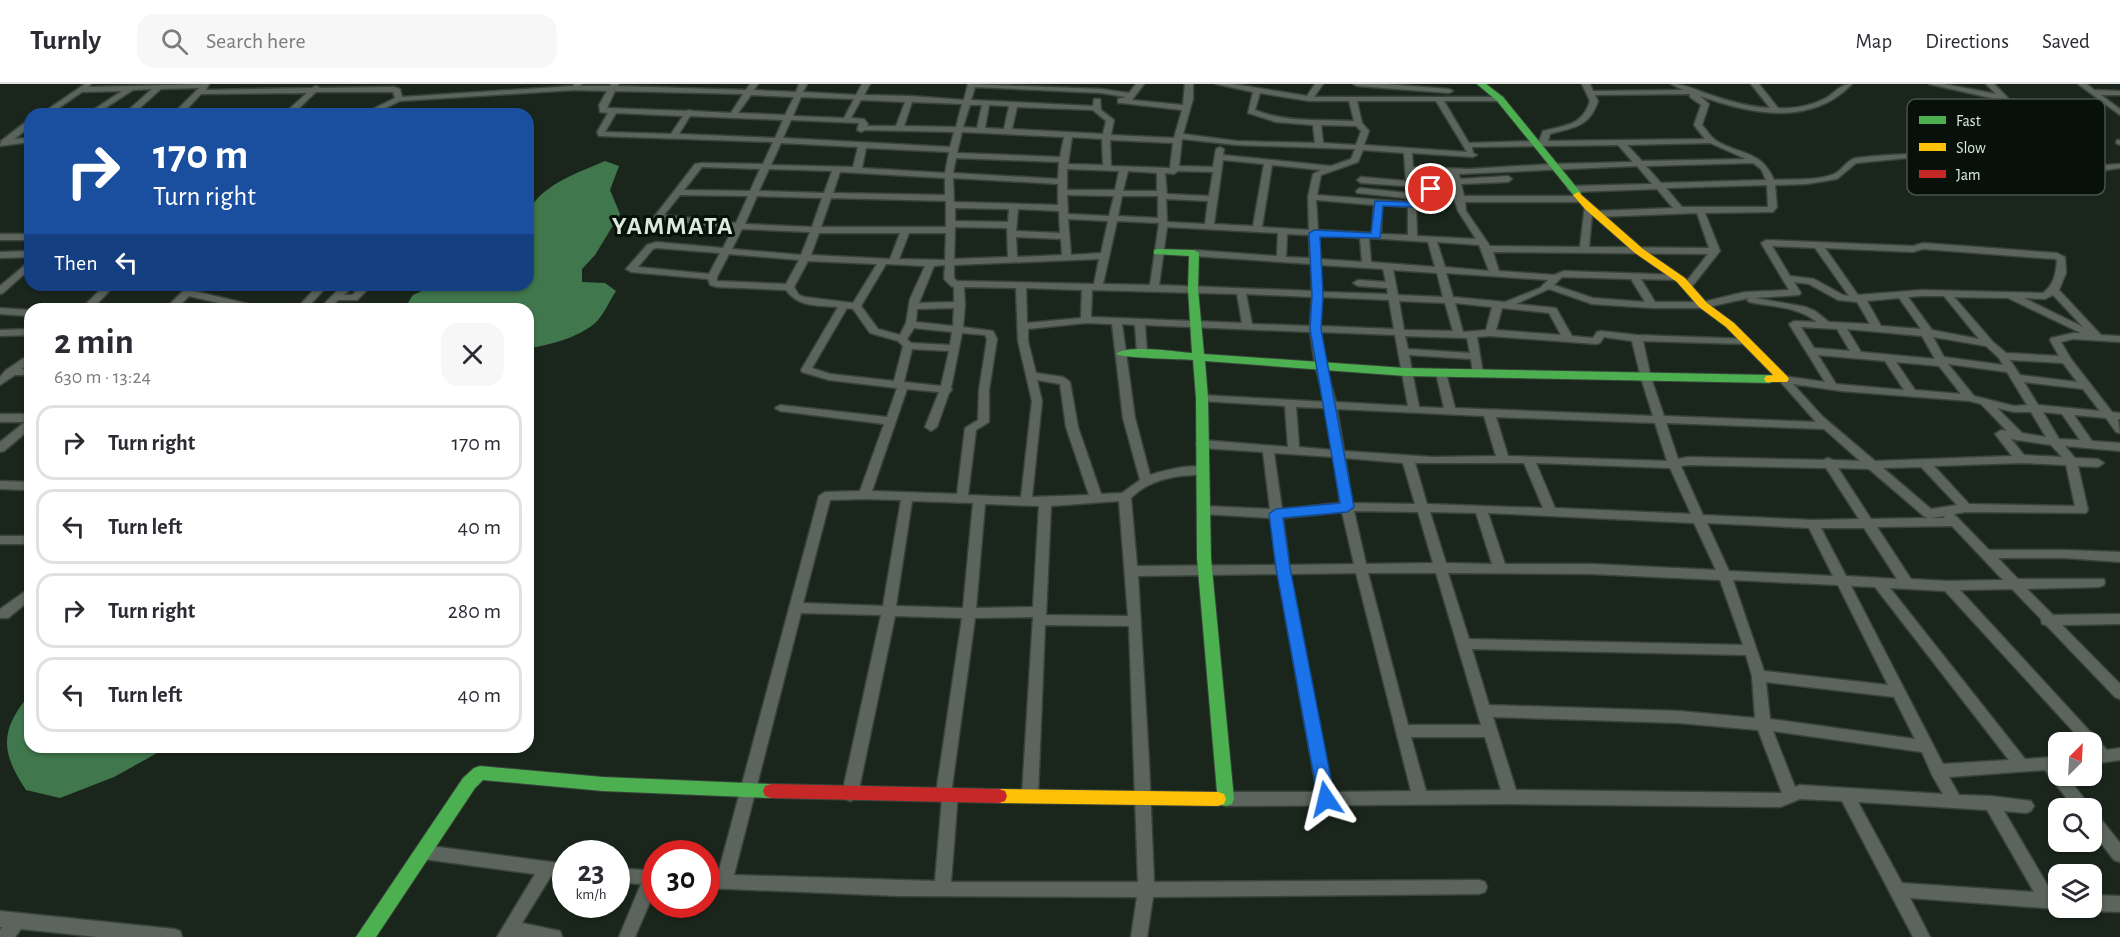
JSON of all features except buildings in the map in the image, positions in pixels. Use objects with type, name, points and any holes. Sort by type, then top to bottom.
[{"type":"street","points":[[54,108],[89,84]]},
{"type":"street","points":[[432,97],[440,84]]},
{"type":"street","points":[[473,96],[487,84]]},
{"type":"street","points":[[527,92],[534,84]]},
{"type":"street","points":[[734,114],[754,84]]},
{"type":"street","points":[[789,287],[717,284],[713,282],[712,277],[739,226],[803,84]]},
{"type":"street","points":[[846,121],[866,84]]},
{"type":"street","points":[[1129,98],[1140,84]]},
{"type":"street","points":[[1176,168],[1178,139],[1189,99],[1189,84]]},
{"type":"street","points":[[1220,84],[1309,99],[1438,98],[1491,92]]},
{"type":"street","points":[[1309,99],[1319,84]]},
{"type":"street","points":[[1357,84],[1491,92],[1539,143],[1553,166],[1584,202],[1639,251],[1682,282],[1703,305],[1730,325],[1828,426],[1929,514],[1966,508],[2082,510],[2071,461],[2055,442],[2003,356],[1989,344],[1946,293]]},
{"type":"street","points":[[1539,143],[1546,133],[1584,122],[1594,101],[1586,84]]},
{"type":"street","points":[[1629,84],[1632,93]]},
{"type":"street","points":[[1675,84],[1705,104],[1698,125],[1711,141]]},
{"type":"street","points":[[1755,84],[1775,110]]},
{"type":"street","points":[[1592,93],[1689,92],[1740,106],[1775,110],[1813,108],[1834,99],[1848,84]]},
{"type":"street","points":[[1933,84],[2004,99]]},
{"type":"street","points":[[1990,84],[2004,99]]},
{"type":"street","points":[[2082,84],[2103,99]]},
{"type":"street","points":[[1185,108],[1101,91],[972,85],[958,130],[949,175],[951,227],[949,279],[951,283],[958,285],[1021,284],[1193,289],[1501,304],[1553,310],[1569,340]]},
{"type":"street","points":[[82,90],[317,86],[394,89],[398,91],[399,99]]},
{"type":"street","points":[[294,108],[317,86]]},
{"type":"street","points":[[380,108],[399,99],[473,96],[577,86],[614,86],[688,112],[864,122],[858,144],[857,170]]},
{"type":"street","points":[[614,86],[602,108],[614,111],[702,87],[750,93],[966,100],[1095,108],[1110,120],[1106,137],[1107,166]]},
{"type":"street","points":[[999,102],[1003,86]]},
{"type":"street","points":[[182,108],[204,87]]},
{"type":"street","points":[[135,108],[158,88]]},
{"type":"street","points":[[101,108],[131,89]]},
{"type":"street","points":[[1257,90],[1251,111],[1261,116],[1292,121],[1358,124]]},
{"type":"street","points":[[1095,108],[1101,91]]},
{"type":"street","points":[[2094,92],[2120,93]]},
{"type":"street","points":[[899,128],[910,98]]},
{"type":"street","points":[[1438,98],[1473,155],[1483,180]]},
{"type":"street","points":[[1353,100],[1358,124],[1365,131],[1356,157],[1350,163],[1328,168],[1317,174],[1312,197],[1317,295],[1315,329],[1320,365],[1331,405],[1347,507],[1420,798]]},
{"type":"street","points":[[2105,101],[2120,113]]},
{"type":"street","points":[[981,130],[987,102]]},
{"type":"street","points":[[1007,133],[1014,103]]},
{"type":"street","points":[[614,111],[601,132],[602,134],[858,144],[1161,172],[1174,171],[1176,168],[1216,170]]},
{"type":"street","points":[[674,136],[688,112]]},
{"type":"street","points":[[1317,121],[1317,167]]},
{"type":"street","points":[[1,144],[24,127]]},
{"type":"street","points":[[862,128],[981,130],[1041,135],[1358,147],[1473,155]]},
{"type":"street","points":[[1038,159],[1041,135]]},
{"type":"street","points":[[1067,256],[1061,192],[1062,163],[1068,136]]},
{"type":"street","points":[[1,144],[24,141]]},
{"type":"street","points":[[1672,141],[1689,162]]},
{"type":"street","points":[[1458,199],[1584,202],[1680,210],[1772,209],[1771,183],[1765,168],[1746,154],[1711,141],[1466,145]]},
{"type":"street","points":[[1209,227],[1221,142]]},
{"type":"street","points":[[1620,142],[1680,210]]},
{"type":"street","points":[[1408,150],[1412,184],[1413,239]]},
{"type":"street","points":[[1434,152],[1436,171]]},
{"type":"street","points":[[1219,157],[1328,168]]},
{"type":"street","points":[[1356,157],[1361,162],[1360,195]]},
{"type":"street","points":[[1584,202],[1613,186],[1822,180],[1837,176],[1854,161],[1907,157]]},
{"type":"street","points":[[1360,195],[1378,203],[1412,200],[1455,177],[1478,171],[1501,169],[1638,162],[1754,161]]},
{"type":"street","points":[[1257,230],[1268,162]]},
{"type":"street","points":[[1595,164],[1613,186]]},
{"type":"street","points":[[1062,182],[837,169],[700,165],[659,214],[659,219],[815,230],[904,230],[951,227],[1065,236]]},
{"type":"street","points":[[2105,168],[2120,166]]},
{"type":"street","points":[[789,287],[806,258],[837,169]]},
{"type":"street","points":[[1098,286],[1124,169]]},
{"type":"street","points":[[1411,169],[1483,180],[1508,179]]},
{"type":"street","points":[[1501,169],[1522,199]]},
{"type":"street","points":[[1154,288],[1163,222],[1161,172]]},
{"type":"street","points":[[1455,177],[1462,211],[1485,246],[1495,274]]},
{"type":"street","points":[[1360,180],[1412,184]]},
{"type":"street","points":[[678,192],[950,202],[1209,227],[1376,236],[1485,246],[1560,250],[1715,251]]},
{"type":"street","points":[[1061,192],[1213,199]]},
{"type":"street","points":[[1312,197],[1360,195],[1412,200]]},
{"type":"street","points":[[1584,202],[1584,250]]},
{"type":"street","points":[[1376,236],[1378,203]]},
{"type":"street","points":[[1013,260],[1011,230],[1014,207]]},
{"type":"street","points":[[1700,210],[1715,251]]},
{"type":"street","points":[[856,306],[889,260],[904,230]]},
{"type":"street","points":[[1281,260],[1283,232]]},
{"type":"street","points":[[1358,296],[1364,236]]},
{"type":"street","points":[[0,237],[24,237]]},
{"type":"street","points":[[1432,240],[1459,335]]},
{"type":"street","points":[[1158,252],[1495,274],[1552,282],[1592,301],[1652,305],[1703,305],[1733,297],[1796,293],[1787,279],[1766,243],[1913,249],[1923,246],[2055,256],[2062,259],[2054,290],[2045,296],[1946,293],[1858,299],[1840,298],[1811,281],[1787,279]]},
{"type":"street","points":[[1818,245],[1877,328]]},
{"type":"street","points":[[712,277],[631,269],[652,246],[806,258],[930,263],[1104,256]]},
{"type":"street","points":[[1560,250],[1570,275]]},
{"type":"street","points":[[1682,282],[1715,251]]},
{"type":"street","points":[[0,255],[24,254]]},
{"type":"street","points":[[1194,254],[1193,289],[1202,398],[1205,569],[1226,799]]},
{"type":"street","points":[[865,495],[891,421],[900,386],[905,343],[913,325],[913,306],[928,279],[930,263]]},
{"type":"street","points":[[1388,268],[1405,372],[1414,410]]},
{"type":"street","points":[[0,291],[24,270]]},
{"type":"street","points":[[1490,333],[1501,304],[1570,275],[1634,276],[1682,282]]},
{"type":"street","points":[[0,277],[24,276]]},
{"type":"street","points":[[1634,276],[1652,305]]},
{"type":"street","points":[[1358,283],[1391,285]]},
{"type":"street","points":[[1021,284],[1022,327],[1037,393],[1037,412],[1026,501]]},
{"type":"street","points":[[931,427],[947,390],[955,348],[960,305],[958,285]]},
{"type":"street","points":[[1086,320],[1087,286]]},
{"type":"street","points":[[789,287],[796,297],[803,300],[856,306],[874,331],[905,343],[955,348]]},
{"type":"street","points":[[2054,290],[2099,338]]},
{"type":"street","points":[[92,303],[104,291]]},
{"type":"street","points":[[176,303],[189,291]]},
{"type":"street","points":[[198,291],[238,303]]},
{"type":"street","points":[[307,303],[318,291]]},
{"type":"street","points":[[330,303],[342,291]]},
{"type":"street","points":[[336,297],[354,298],[361,291]]},
{"type":"street","points":[[1241,291],[1247,326]]},
{"type":"street","points":[[1902,295],[1927,334],[1941,362],[1970,398]]},
{"type":"street","points":[[2007,295],[2099,338]]},
{"type":"street","points":[[1733,297],[1796,307],[1817,313],[1827,326]]},
{"type":"street","points":[[844,305],[806,370],[828,377],[947,390]]},
{"type":"street","points":[[913,306],[960,305]]},
{"type":"street","points":[[0,311],[24,313]]},
{"type":"street","points":[[1022,327],[1086,320],[1472,336],[1490,333],[1598,341],[1601,334],[1637,338],[1745,340]]},
{"type":"street","points":[[1117,321],[1130,418],[1146,482]]},
{"type":"street","points":[[1140,322],[1142,353]]},
{"type":"street","points":[[1833,387],[1813,351],[1794,324],[1877,328],[1989,344]]},
{"type":"street","points":[[913,325],[989,333],[992,339],[984,390],[983,422],[971,428],[968,437],[962,499]]},
{"type":"street","points":[[1841,327],[1857,355]]},
{"type":"street","points":[[0,333],[24,332]]},
{"type":"street","points":[[1472,336],[1478,373]]},
{"type":"street","points":[[2118,341],[2073,336],[2055,340],[2066,360],[2120,429]]},
{"type":"street","points":[[1637,338],[1646,378],[1673,462],[1725,577],[1746,634],[1758,676],[1763,724],[1791,797]]},
{"type":"street","points":[[1813,351],[1941,362],[2086,386]]},
{"type":"street","points":[[1402,352],[1476,356]]},
{"type":"street","points":[[1122,354],[1142,353],[1405,372],[1783,379],[1833,387],[1970,398],[2014,409],[2033,408],[2120,416]]},
{"type":"street","points":[[2003,356],[2066,360]]},
{"type":"street","points":[[1888,358],[1912,394]]},
{"type":"street","points":[[0,382],[24,362]]},
{"type":"street","points":[[0,372],[24,372]]},
{"type":"street","points":[[1442,373],[1451,412]]},
{"type":"street","points":[[1032,376],[1059,379],[1065,382],[1072,427],[1096,497]]},
{"type":"street","points":[[1202,398],[1451,412],[1828,426]]},
{"type":"street","points":[[1986,402],[2019,437]]},
{"type":"street","points":[[1290,403],[1294,450]]},
{"type":"street","points":[[780,408],[891,421]]},
{"type":"street","points":[[2065,411],[2088,443]]},
{"type":"street","points":[[1489,413],[1503,459]]},
{"type":"street","points":[[0,418],[24,417]]},
{"type":"street","points":[[0,448],[24,428]]},
{"type":"street","points":[[2021,459],[2001,434],[2055,442],[2120,447]]},
{"type":"street","points":[[1202,444],[1408,460],[1528,459],[1664,465],[1673,462],[1828,462],[1871,465],[2021,459],[2098,463]]},
{"type":"street","points":[[1268,448],[1283,568],[1326,799]]},
{"type":"street","points":[[1528,459],[1551,512]]},
{"type":"street","points":[[1408,460],[1510,797]]},
{"type":"street","points":[[1828,462],[1868,521],[1906,584]]},
{"type":"street","points":[[1924,463],[1966,508]]},
{"type":"street","points":[[724,882],[825,496],[865,495],[1045,502],[1096,497],[1125,497],[1146,482],[1169,472],[1202,470]]},
{"type":"street","points":[[0,485],[24,486]]},
{"type":"street","points":[[850,794],[888,611],[907,497]]},
{"type":"street","points":[[1125,497],[1136,621],[1146,891],[1139,937]]},
{"type":"street","points":[[943,888],[947,793],[979,500]]},
{"type":"street","points":[[1030,795],[1045,502]]},
{"type":"street","points":[[1204,510],[1276,514],[1347,507],[1421,508],[1813,524],[1868,521],[1955,522]]},
{"type":"street","points":[[1481,509],[1500,568]]},
{"type":"street","points":[[1943,511],[1987,554],[2047,620],[2119,690]]},
{"type":"street","points":[[1813,524],[1841,583],[1954,801]]},
{"type":"street","points":[[0,540],[24,540]]},
{"type":"street","points":[[1987,554],[2120,557]]},
{"type":"street","points":[[1132,571],[1283,568],[1592,569],[1841,583],[1948,586],[2099,582]]},
{"type":"street","points":[[1880,584],[2021,765]]},
{"type":"street","points":[[1948,586],[2076,732]]},
{"type":"street","points":[[1,615],[24,598]]},
{"type":"street","points":[[795,608],[1136,621]]},
{"type":"street","points":[[2047,620],[2120,619]]},
{"type":"street","points":[[1464,644],[1749,650]]},
{"type":"street","points":[[1758,676],[1897,692]]},
{"type":"street","points":[[1484,711],[1678,717],[1763,724],[1926,747]]},
{"type":"street","points":[[1402,730],[1490,731]]},
{"type":"street","points":[[2102,756],[2120,754]]},
{"type":"street","points":[[1937,771],[2048,763]]},
{"type":"street","points":[[365,937],[472,778],[480,773],[603,784],[850,794],[947,793],[1226,799],[1510,797],[1780,800],[1800,792],[2025,806]]},
{"type":"street","points":[[1846,794],[1922,937]]},
{"type":"street","points":[[1991,803],[2048,894]]},
{"type":"street","points":[[2102,832],[2120,855]]},
{"type":"street","points":[[423,852],[552,869]]},
{"type":"street","points":[[547,868],[508,933],[554,937]]},
{"type":"street","points":[[720,882],[1146,891],[1479,887]]},
{"type":"street","points":[[1896,890],[2048,900]]},
{"type":"street","points":[[2102,903],[2120,904]]},
{"type":"street","points":[[627,937],[642,904]]},
{"type":"street","points":[[0,919],[89,932],[174,937]]},
{"type":"street","points":[[5,937],[17,921]]},
{"type":"shaded area","points":[[605,161],[619,166],[610,190],[620,214],[595,255],[582,269],[582,282],[605,283],[616,291],[601,317],[592,326],[565,339],[534,347],[534,303],[408,303],[413,295],[421,291],[534,291],[534,204],[552,186]]},
{"type":"shaded area","points":[[24,702],[24,753],[157,753],[114,777],[60,798],[26,790],[11,764],[7,741],[13,719]]},
{"type":"traffic: fast","points":[[1481,84],[1500,99],[1578,195]]},
{"type":"traffic: fast","points":[[1158,252],[1194,253],[1193,289],[1202,398],[1204,558],[1226,799],[1218,799]]},
{"type":"traffic: fast","points":[[1122,354],[1142,353],[1405,372],[1770,379]]},
{"type":"traffic: fast","points":[[365,937],[469,783],[480,773],[603,784],[771,791]]},
{"type":"traffic: slow","points":[[1578,195],[1588,207],[1639,251],[1681,280],[1703,305],[1730,325],[1783,379],[1770,379]]},
{"type":"traffic: slow","points":[[999,796],[1218,799]]},
{"type":"traffic: jam","points":[[771,791],[999,796]]},
{"type":"district","name":"YAMMATA","points":[[673,225]]},
{"type":"route","points":[[1326,799],[1283,568],[1276,514],[1347,507],[1331,405],[1320,365],[1315,329],[1317,295],[1314,233],[1376,236],[1378,203],[1412,205],[1431,189]]}]
